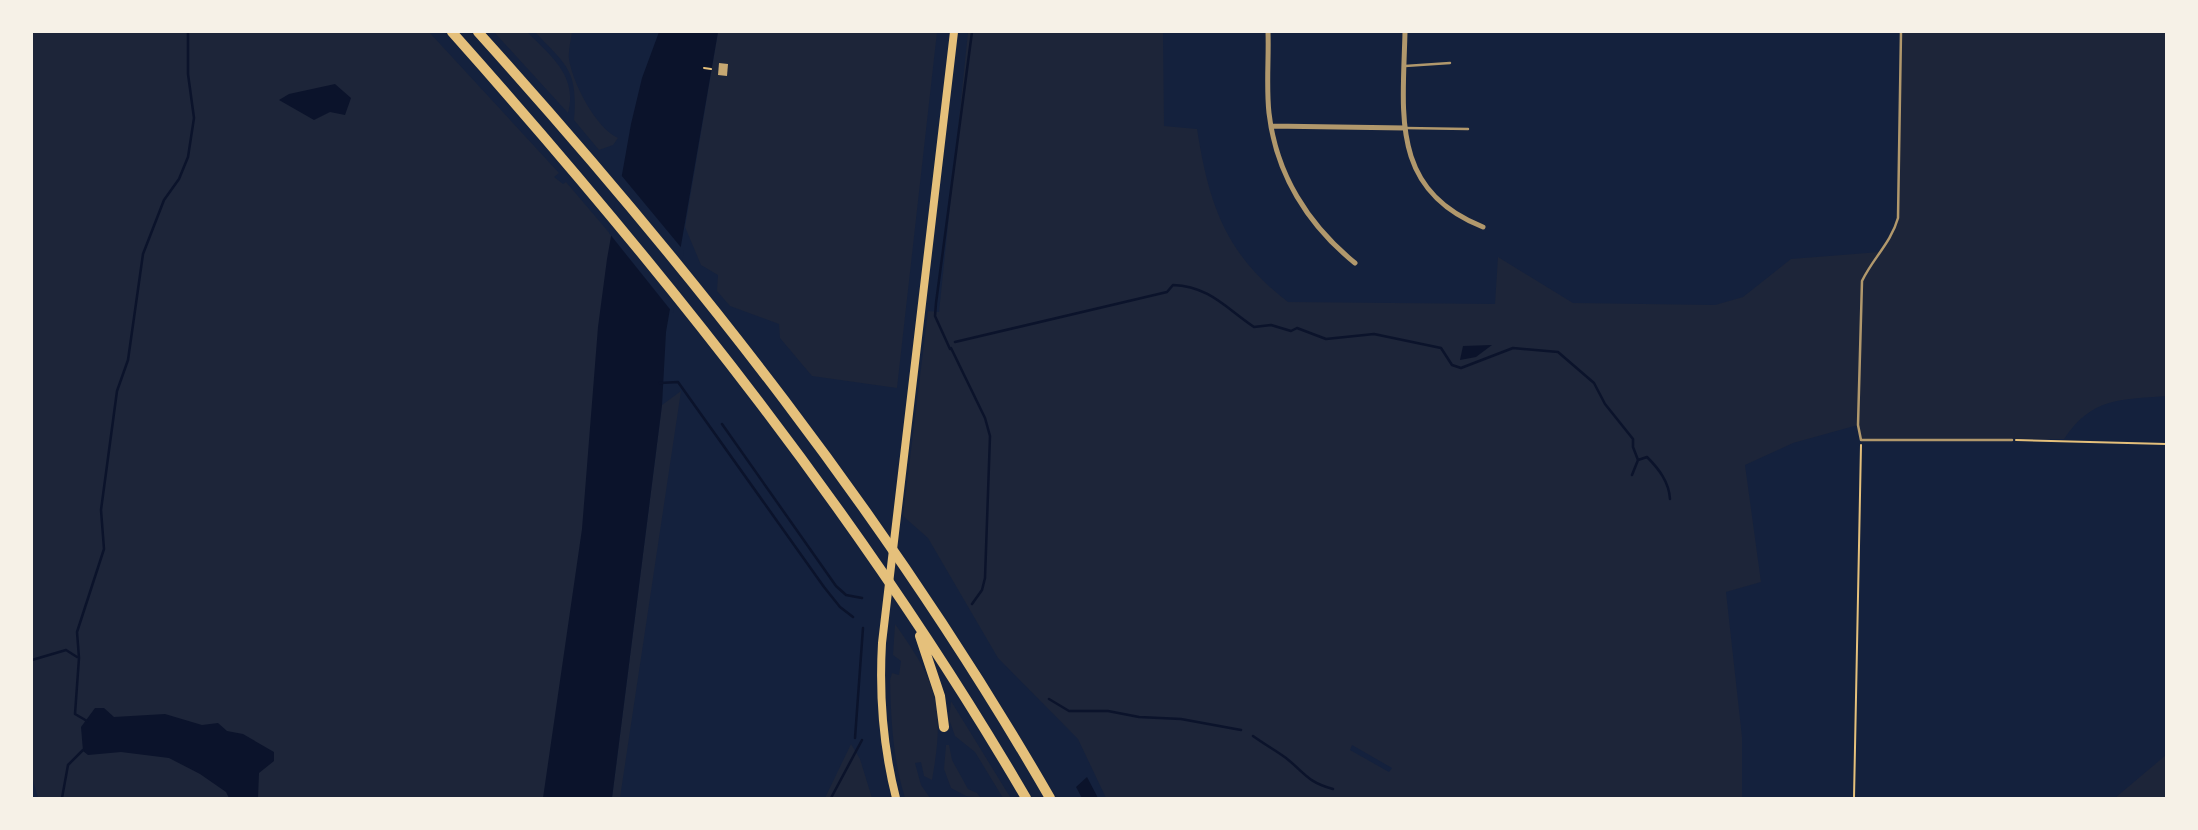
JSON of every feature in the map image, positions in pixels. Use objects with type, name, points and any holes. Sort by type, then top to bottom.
[{"type":"highway","points":[[452,32],[540,130],[746,383],[916,622],[1026,799]]},
{"type":"highway","points":[[478,32],[544,105],[750,354],[903,569],[991,700],[1050,799]]},
{"type":"highway","points":[[916,622],[940,696],[944,727]]},
{"type":"main road","points":[[896,799],[888,769],[881,710],[885,608],[954,32]]},
{"type":"street","points":[[1268,32],[1271,126],[1282,166],[1303,207],[1340,252],[1355,263]]},
{"type":"street","points":[[1405,32],[1405,128],[1415,172],[1432,197],[1446,209],[1483,227]]},
{"type":"street","points":[[1271,126],[1405,128]]},
{"type":"lane","points":[[1901,32],[1898,218],[1889,242],[1870,265],[1862,281],[1859,398],[1861,440],[2012,440]]},
{"type":"lane","points":[[1405,66],[1450,63]]},
{"type":"lane","points":[[1405,128],[1468,129]]},
{"type":"path","points":[[704,68],[710,69]]},
{"type":"path","points":[[1854,799],[1861,440]]},
{"type":"path","points":[[2012,440],[2166,444]]},
{"type":"shaded area","points":[[32,32],[429,32],[559,173],[554,177],[563,184],[566,182],[612,236],[560,798],[38,798],[32,777]]},
{"type":"shaded area","points":[[494,32],[527,32],[553,58],[566,77],[569,88],[568,113]]},
{"type":"shaded area","points":[[535,32],[572,32],[569,49],[571,69],[594,115],[618,138],[613,145],[599,150],[574,120],[572,79],[555,53]]},
{"type":"shaded area","points":[[659,32],[718,32],[666,332],[662,405],[612,798],[543,798],[582,529],[598,327],[607,259],[631,124],[642,78]]},
{"type":"shaded area","points":[[718,32],[937,32],[897,388],[812,376],[780,338],[779,324],[730,306],[717,291],[718,275],[701,265],[685,227]]},
{"type":"shaded area","points":[[968,32],[1163,32],[1164,126],[1197,129],[1207,181],[1223,226],[1249,265],[1288,302],[1495,304],[1498,257],[1573,303],[1715,305],[1743,297],[1791,259],[1880,252],[1894,231],[1898,218],[1901,32],[2166,32],[2166,396],[2121,400],[2096,408],[2085,415],[2064,439],[1861,440],[1858,425],[1793,443],[1745,465],[1761,582],[1726,592],[1742,737],[1742,798],[1106,798],[1078,739],[998,658],[928,538],[903,516],[928,311],[939,312]],"holes":[[[1352,745],[1392,768],[1389,772],[1350,750]]]},
{"type":"shaded area","points":[[335,84],[351,98],[345,115],[330,112],[314,120],[279,100],[289,94]]},
{"type":"shaded area","points":[[1492,345],[1476,357],[1460,360],[1463,346]]},
{"type":"shaded area","points":[[681,391],[620,798],[612,798],[662,405]]},
{"type":"shaded area","points":[[895,624],[921,663],[934,697],[938,733],[932,780],[924,776],[921,762],[915,763],[921,785],[930,798],[905,798],[898,769],[890,680],[892,673],[899,675],[901,661],[893,655]]},
{"type":"shaded area","points":[[951,701],[1011,798],[1003,798],[975,752],[955,736],[949,719]]},
{"type":"shaded area","points":[[95,708],[104,708],[114,717],[165,714],[202,725],[218,723],[227,731],[243,734],[274,752],[274,761],[259,773],[258,798],[229,798],[226,792],[200,774],[169,758],[121,752],[88,755],[83,751],[81,727]]},
{"type":"shaded area","points":[[851,744],[860,759],[872,798],[825,798]]},
{"type":"shaded area","points":[[946,745],[949,745],[952,760],[968,789],[981,798],[966,796],[951,788],[944,769]]},
{"type":"shaded area","points":[[2166,755],[2166,798],[2115,798]]},
{"type":"shaded area","points":[[1087,777],[1098,798],[1082,798],[1076,787]]},
{"type":"pier","points":[[621,175],[684,251],[673,313],[609,233]]},
{"type":"building","points":[[719,63],[728,64],[727,76],[718,75]]},
{"type":"waterway","points":[[87,721],[75,714],[79,658],[77,632],[104,549],[101,510],[117,391],[128,360],[143,254],[164,200],[179,179],[188,157],[194,118],[188,74],[188,32]]},
{"type":"waterway","points":[[950,349],[935,316],[972,32]]},
{"type":"waterway","points":[[955,342],[1167,292],[1173,285],[1186,286],[1217,300],[1254,327],[1271,325],[1291,331],[1297,328],[1326,339],[1374,334],[1441,348],[1452,365],[1461,368],[1513,348],[1558,352],[1594,383],[1605,404],[1633,439],[1638,460]]},
{"type":"waterway","points":[[951,348],[985,418],[990,436],[985,578],[982,590],[972,604]]},
{"type":"waterway","points":[[660,383],[678,382],[824,587],[840,607],[853,617]]},
{"type":"waterway","points":[[722,424],[836,586],[846,595],[862,598]]},
{"type":"waterway","points":[[1632,475],[1638,460],[1647,457],[1663,476],[1670,499]]},
{"type":"waterway","points":[[855,738],[863,628]]},
{"type":"waterway","points":[[32,660],[66,650],[77,657]]},
{"type":"waterway","points":[[1049,699],[1069,711],[1108,711],[1139,717],[1181,719],[1241,730]]},
{"type":"waterway","points":[[1253,736],[1312,780],[1333,789]]},
{"type":"waterway","points":[[831,798],[862,740]]},
{"type":"waterway","points":[[62,798],[68,765],[83,750]]}]
